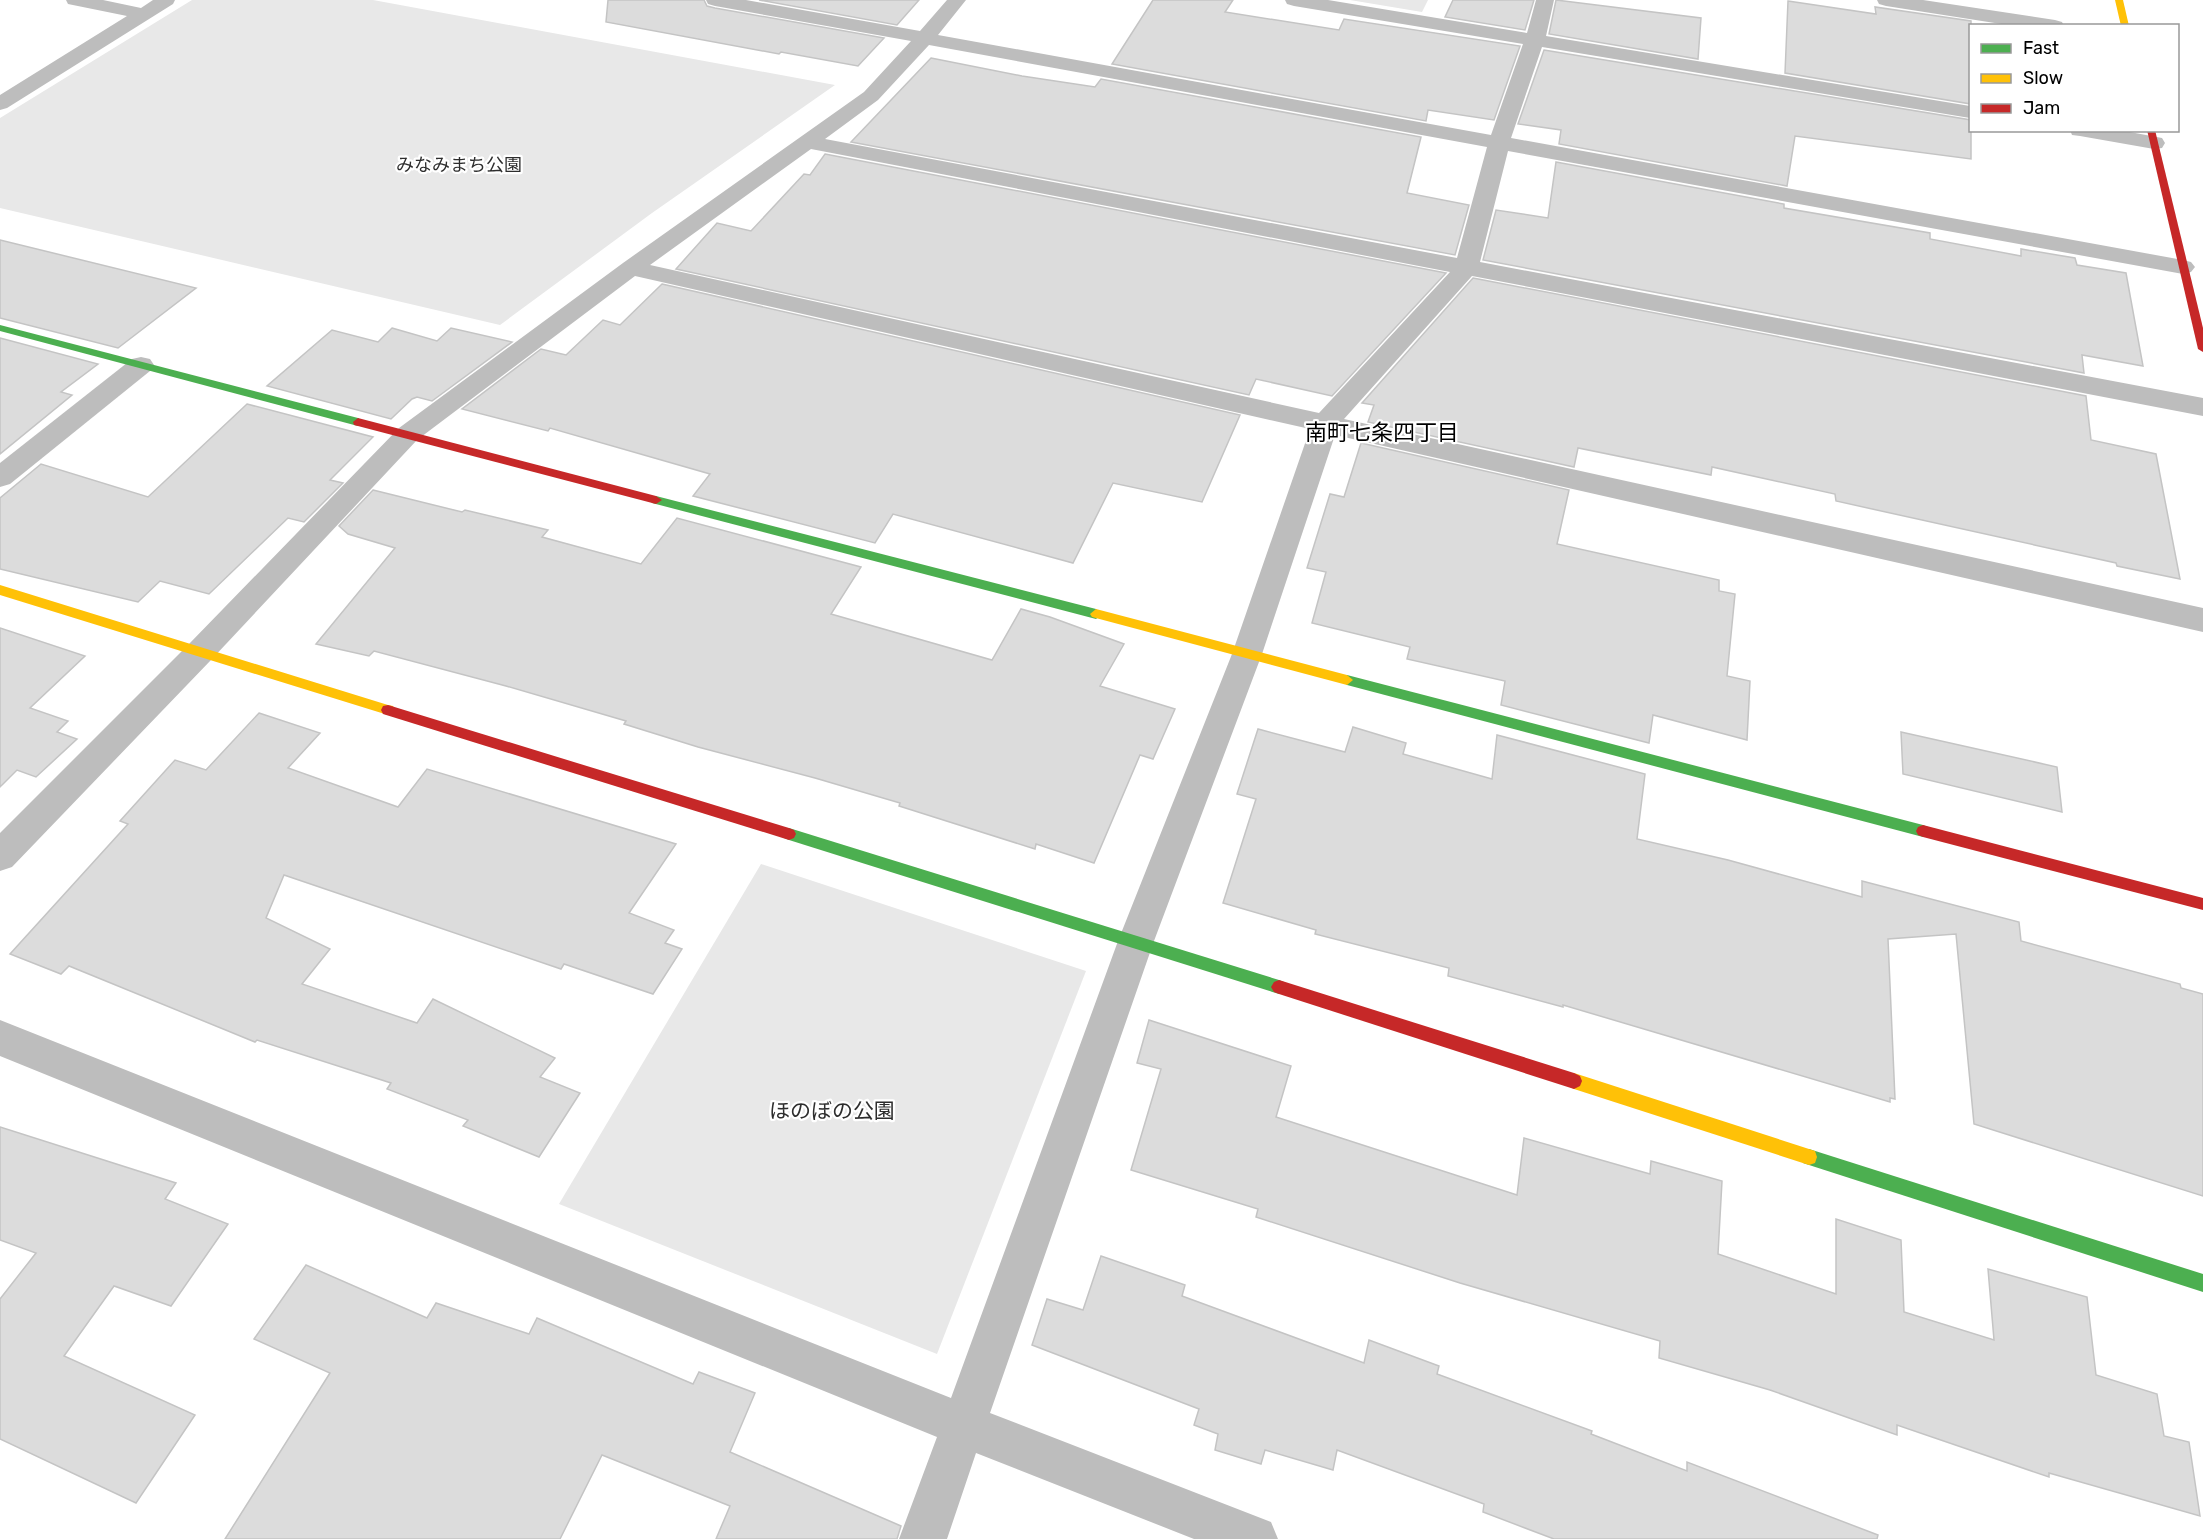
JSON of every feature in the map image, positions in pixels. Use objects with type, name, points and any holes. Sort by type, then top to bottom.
[{"type":"street","points":[[75,0],[144,14]]},
{"type":"street","points":[[0,104],[166,0]]},
{"type":"street","points":[[715,0],[2183,267]]},
{"type":"street","points":[[0,856],[200,652],[408,434],[631,268],[870,96],[925,38],[957,0]]},
{"type":"street","points":[[1294,0],[1969,112]]},
{"type":"street","points":[[923,1539],[1136,941],[1247,654],[1325,423],[1467,267],[1499,142],[1535,39],[1545,0]]},
{"type":"street","points":[[1886,0],[2042,24]]},
{"type":"street","points":[[2119,0],[2125,24]]},
{"type":"street","points":[[2101,132],[2152,137],[2203,349]]},
{"type":"street","points":[[806,142],[2203,407]]},
{"type":"street","points":[[631,268],[2203,620]]},
{"type":"street","points":[[0,328],[2203,904]]},
{"type":"street","points":[[0,477],[141,365]]},
{"type":"street","points":[[0,590],[1136,941],[2203,1283]]},
{"type":"street","points":[[0,1038],[963,1425],[1254,1539]]},
{"type":"green space","name":"みなみまち公園","points":[[192,0],[373,0],[835,85],[652,213],[500,325],[0,208],[0,118]]},
{"type":"green space","points":[[1350,0],[1428,0],[1422,12]]},
{"type":"green space","name":"ほのぼの公園","points":[[761,864],[1086,971],[937,1354],[559,1204]]},
{"type":"building","points":[[608,0],[704,0],[707,6],[715,8],[884,38],[858,66],[606,22]]},
{"type":"building","points":[[759,0],[919,0],[897,25]]},
{"type":"building","points":[[1153,0],[1233,0],[1225,12],[1339,30],[1344,19],[1520,46],[1494,120],[1428,110],[1426,121],[1112,64]]},
{"type":"building","points":[[1453,0],[1534,0],[1525,30],[1445,17]]},
{"type":"building","points":[[1556,0],[1701,18],[1698,59],[1549,34]]},
{"type":"building","points":[[1788,1],[1876,14],[1875,7],[1971,21],[1969,24],[1969,104],[1785,73]]},
{"type":"building","points":[[1544,50],[1969,120],[1971,159],[1795,136],[1787,186],[1559,144],[1561,130],[1518,124]]},
{"type":"building","points":[[931,58],[1022,76],[1095,87],[1101,79],[1421,137],[1407,193],[1469,205],[1455,255],[851,142]]},
{"type":"building","points":[[825,154],[1446,273],[1332,396],[1256,379],[1249,395],[676,269],[717,223],[751,231],[804,174],[810,175]]},
{"type":"building","points":[[1556,162],[1784,204],[1784,208],[1930,233],[1930,239],[2021,256],[2021,249],[2075,258],[2077,265],[2126,273],[2143,366],[2082,355],[2084,373],[1483,260],[1496,210],[1548,218]]},
{"type":"building","points":[[0,240],[196,288],[118,348],[0,318]]},
{"type":"building","points":[[1473,278],[2086,396],[2091,440],[2156,454],[2180,579],[1836,501],[1835,494],[1712,467],[1711,475],[1578,448],[1574,467],[1368,422],[1374,405],[1362,403]]},
{"type":"building","points":[[662,284],[1240,415],[1202,502],[1113,483],[1073,563],[893,514],[875,543],[693,496],[710,474],[550,428],[548,431],[462,409],[541,349],[566,355],[603,320],[620,325]]},
{"type":"building","points":[[392,328],[437,341],[451,328],[512,342],[432,401],[417,397],[412,399],[391,419],[267,386],[332,330],[378,342]]},
{"type":"building","points":[[0,338],[98,364],[61,392],[72,395],[0,454]]},
{"type":"building","points":[[247,404],[373,437],[330,480],[343,483],[304,522],[288,518],[209,594],[160,581],[138,602],[0,569],[0,498],[41,464],[148,497]]},
{"type":"building","points":[[1361,443],[1569,490],[1557,544],[1719,580],[1719,591],[1735,594],[1727,676],[1750,681],[1747,740],[1653,715],[1649,743],[1501,705],[1505,681],[1407,659],[1410,647],[1312,623],[1326,572],[1307,568],[1330,494],[1344,497]]},
{"type":"building","points":[[373,490],[548,530],[542,537],[641,564],[677,518],[861,567],[831,614],[992,660],[1021,609],[1124,644],[1100,686],[1175,709],[1153,759],[1140,755],[1094,863],[1036,844],[1035,849],[899,806],[900,803],[698,747],[624,724],[626,721],[506,686],[374,651],[369,656],[316,644],[395,548],[348,534],[339,526]]},
{"type":"building","points":[[0,628],[85,656],[30,708],[68,721],[57,732],[77,739],[36,777],[17,770],[0,787]]},
{"type":"building","points":[[259,713],[320,733],[288,768],[398,807],[427,769],[676,844],[629,913],[674,930],[665,943],[682,949],[653,994],[564,964],[561,969],[284,875],[266,918],[330,949],[302,984],[417,1023],[433,999],[555,1058],[540,1077],[580,1093],[539,1157],[463,1126],[468,1120],[387,1089],[391,1083],[257,1040],[255,1042],[69,966],[61,974],[10,954],[128,824],[120,821],[175,760],[206,770]]},
{"type":"building","points":[[1353,727],[1406,743],[1403,754],[1492,779],[1497,735],[1645,774],[1637,839],[1728,860],[1862,897],[1862,881],[2019,922],[2021,941],[2180,984],[2181,988],[2203,994],[2203,1196],[1974,1124],[1956,934],[1888,939],[1895,1099],[1890,1098],[1890,1102],[1563,1005],[1563,1007],[1448,976],[1449,968],[1315,934],[1316,930],[1223,903],[1256,799],[1237,794],[1258,729],[1345,752]]},
{"type":"building","points":[[1901,732],[2057,767],[2062,812],[1903,774]]},
{"type":"building","points":[[1149,1020],[1291,1066],[1276,1117],[1517,1195],[1524,1138],[1650,1174],[1651,1161],[1722,1181],[1718,1254],[1836,1294],[1836,1219],[1901,1240],[1904,1312],[1994,1340],[1988,1269],[2087,1297],[2096,1375],[2157,1394],[2164,1436],[2189,1442],[2200,1516],[2049,1473],[2049,1477],[1897,1425],[1897,1435],[1770,1390],[1659,1358],[1660,1341],[1460,1283],[1256,1217],[1258,1209],[1131,1170],[1161,1069],[1137,1063]]},
{"type":"building","points":[[0,1127],[176,1183],[165,1199],[228,1224],[171,1306],[114,1286],[64,1356],[195,1415],[136,1503],[0,1439],[0,1299],[36,1253],[0,1240]]},
{"type":"building","points":[[1101,1256],[1185,1285],[1182,1296],[1364,1363],[1369,1340],[1439,1366],[1437,1374],[1592,1431],[1591,1434],[1687,1471],[1687,1462],[1878,1535],[1877,1539],[1554,1539],[1483,1512],[1484,1504],[1337,1450],[1333,1470],[1265,1450],[1261,1464],[1215,1450],[1218,1434],[1194,1425],[1199,1409],[1032,1345],[1047,1299],[1083,1310]]},
{"type":"building","points":[[306,1265],[427,1318],[436,1303],[529,1334],[537,1318],[693,1384],[699,1372],[755,1393],[730,1452],[901,1526],[897,1539],[716,1539],[730,1506],[602,1455],[560,1539],[225,1539],[330,1373],[254,1339]]},
{"type":"traffic: fast","points":[[0,328],[358,422]]},
{"type":"traffic: fast","points":[[656,500],[1096,614]]},
{"type":"traffic: fast","points":[[1347,680],[1923,831]]},
{"type":"traffic: fast","points":[[789,834],[1279,987]]},
{"type":"traffic: fast","points":[[1809,1157],[2203,1283]]},
{"type":"traffic: slow","points":[[2119,0],[2125,24]]},
{"type":"traffic: slow","points":[[0,590],[388,710]]},
{"type":"traffic: slow","points":[[1096,614],[1347,680]]},
{"type":"traffic: slow","points":[[1574,1081],[1809,1157]]},
{"type":"traffic: jam","points":[[2151,132],[2203,349]]},
{"type":"traffic: jam","points":[[358,422],[656,500]]},
{"type":"traffic: jam","points":[[388,710],[789,834]]},
{"type":"traffic: jam","points":[[1923,831],[2203,904]]},
{"type":"traffic: jam","points":[[1279,987],[1574,1081]]},
{"type":"district","name":"南町七条四丁目","points":[[1382,432]]}]
